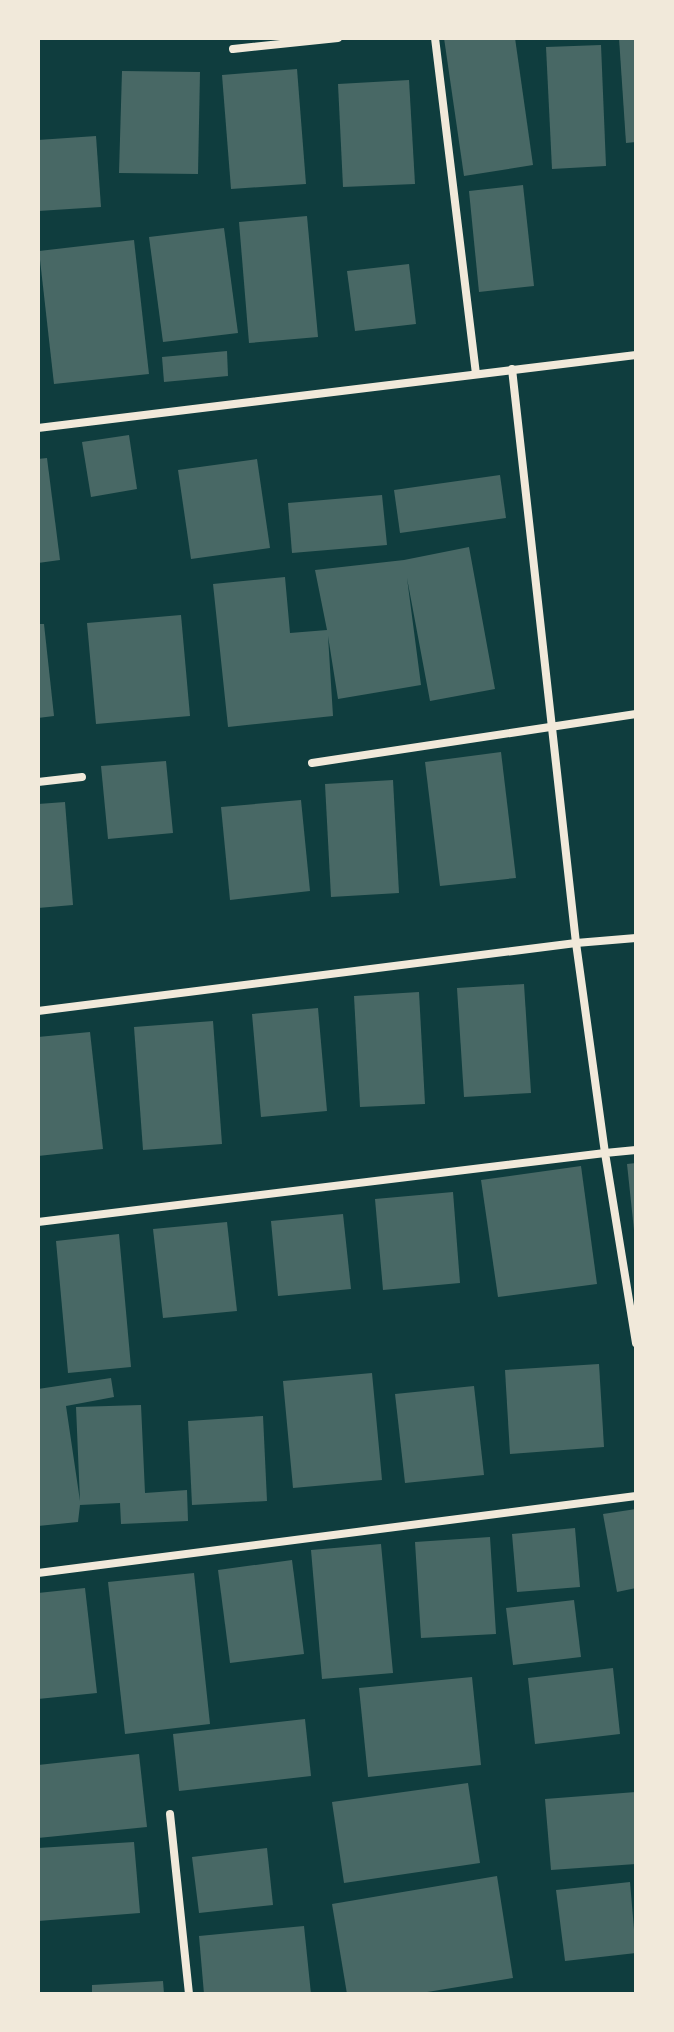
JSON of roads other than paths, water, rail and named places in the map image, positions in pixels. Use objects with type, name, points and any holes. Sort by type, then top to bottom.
[{"type":"street","points":[[233,49],[338,38]]},
{"type":"street","points":[[435,38],[476,374]]},
{"type":"street","points":[[38,428],[636,355]]},
{"type":"street","points":[[512,369],[576,943],[605,1153],[636,1343]]},
{"type":"street","points":[[312,763],[636,714]]},
{"type":"street","points":[[38,782],[82,777]]},
{"type":"street","points":[[38,1011],[636,938]]},
{"type":"street","points":[[38,1222],[636,1150]]},
{"type":"street","points":[[38,1573],[636,1496]]},
{"type":"street","points":[[170,1814],[189,1994]]}]
